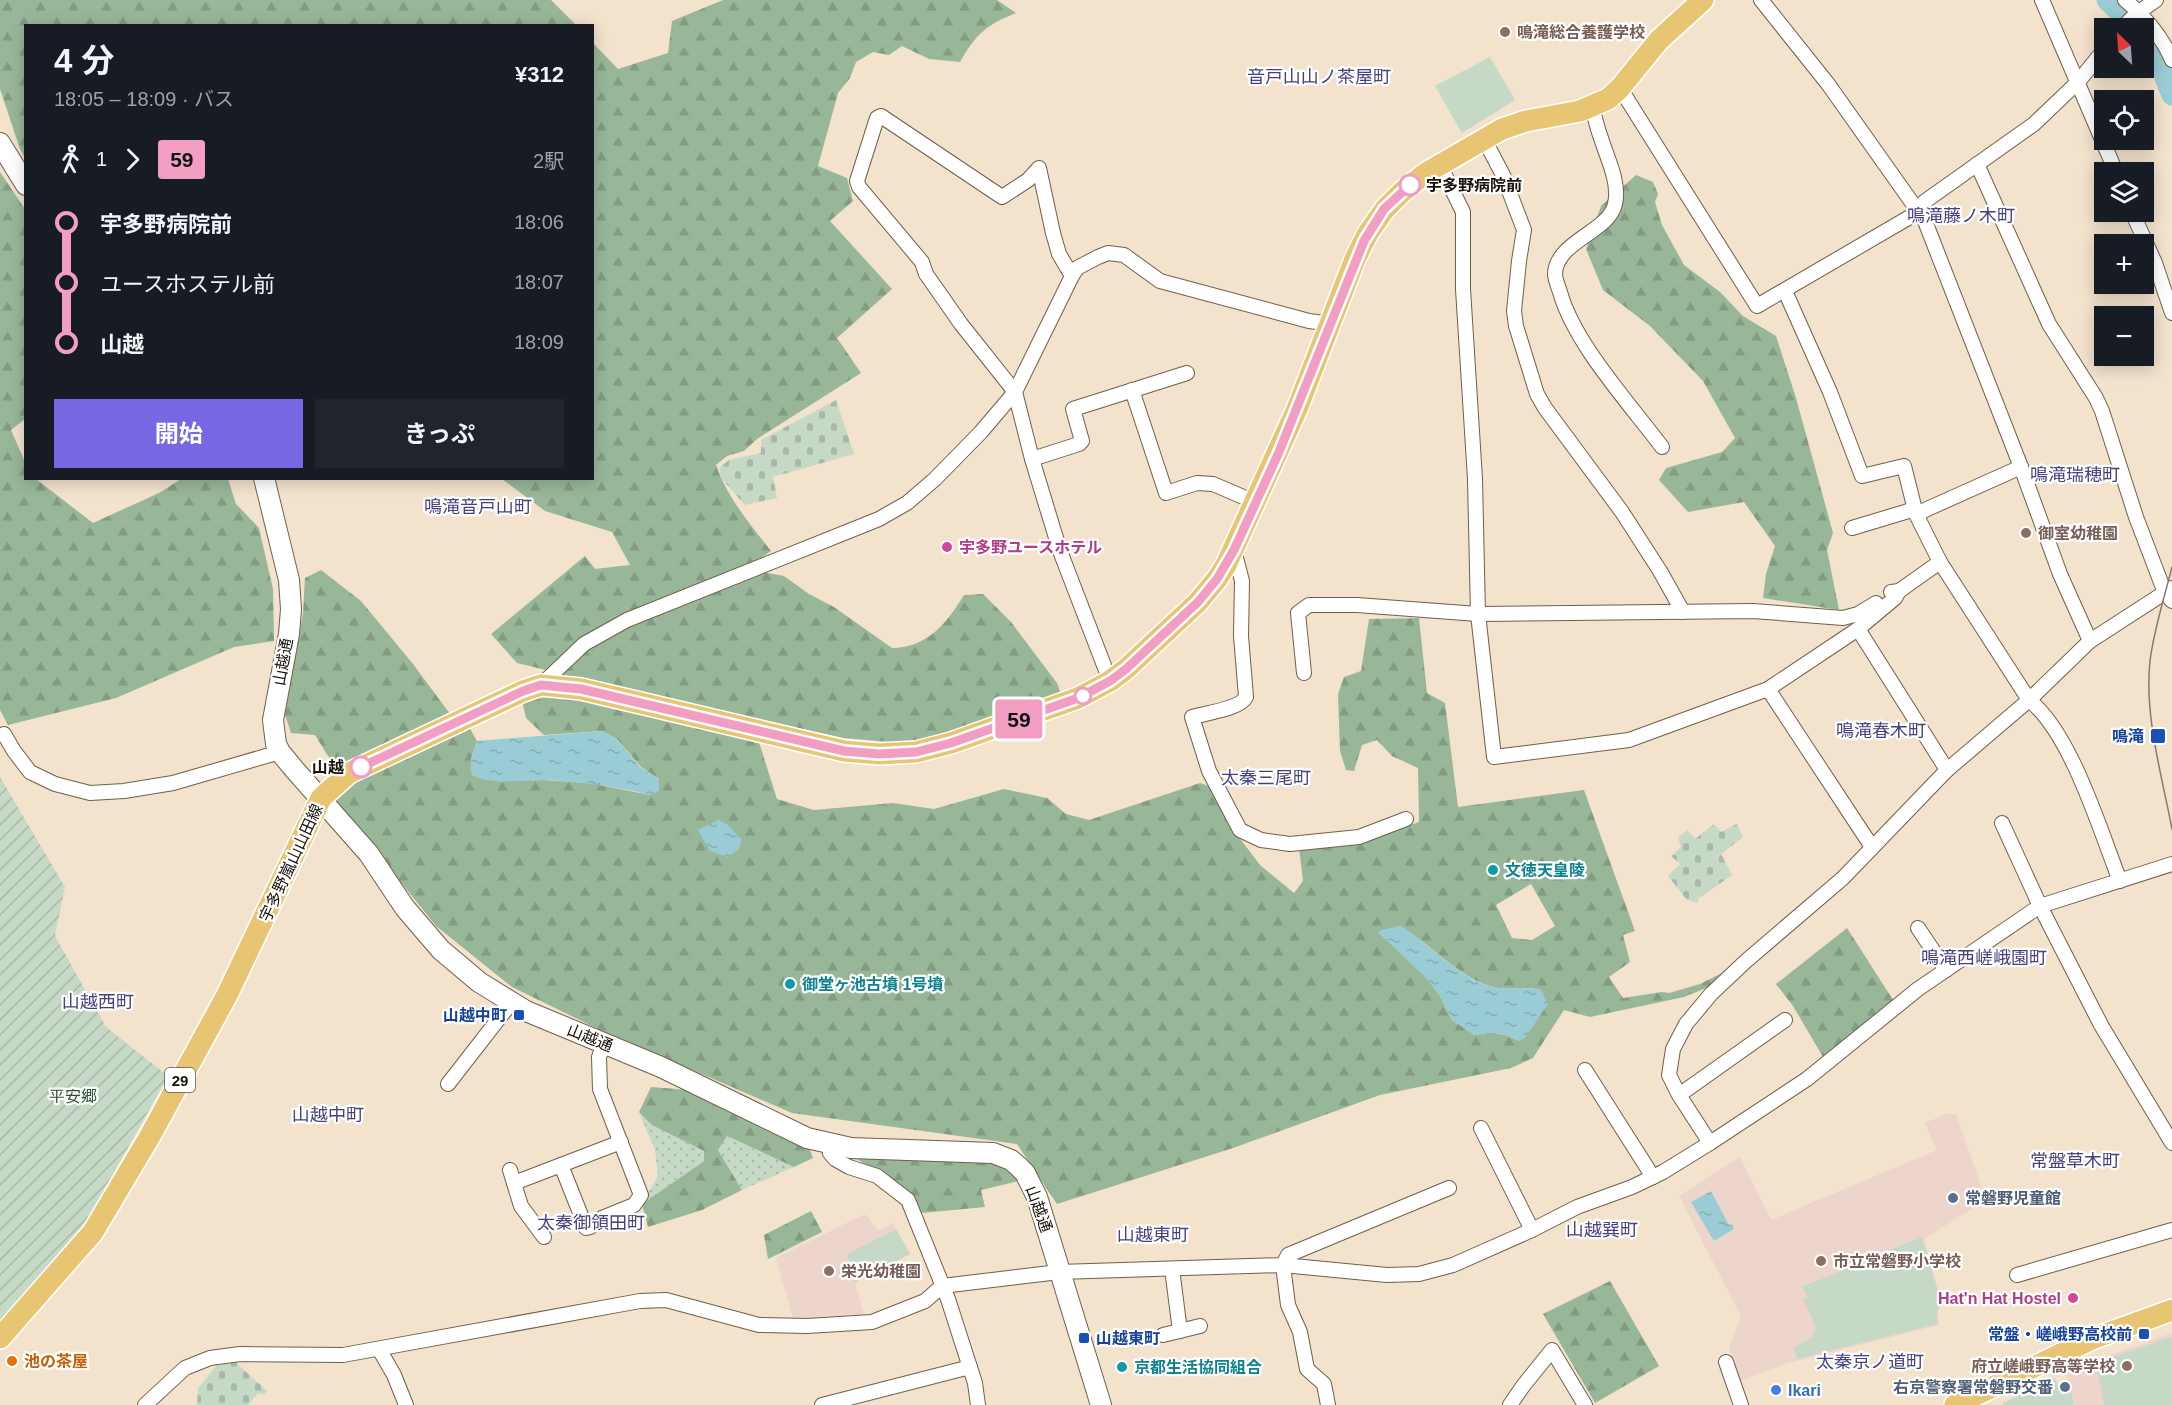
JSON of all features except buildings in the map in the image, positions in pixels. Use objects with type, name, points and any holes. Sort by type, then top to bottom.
[{"type":"main road","name":"宇多野嵐山山田線","points":[[0,1338],[93,1232],[150,1136],[233,984],[321,798],[349,773],[523,691],[541,685],[581,689],[844,751],[879,754],[916,752],[951,743],[1078,698],[1110,681],[1198,602],[1217,579],[1234,550],[1297,409],[1355,260],[1377,219],[1402,192],[1440,165],[1484,139],[1526,121],[1592,107],[1608,99],[1620,88],[1659,40],[1703,0]]},
{"type":"main road","points":[[1955,1405],[2092,1340],[2172,1310]]},
{"type":"street","points":[[1761,0],[1828,84],[1923,216],[2021,467],[2060,574],[2090,640]]},
{"type":"street","points":[[2042,0],[2112,162]]},
{"type":"street","points":[[2125,0],[2167,48],[2172,60]]},
{"type":"street","points":[[2132,18],[2156,0]]},
{"type":"street","points":[[1620,88],[1756,306],[1915,214],[1924,202],[2034,124],[2078,82],[2094,62]]},
{"type":"street","points":[[1592,107],[1601,140],[1612,165],[1616,201],[1612,214],[1566,251],[1559,260],[1555,274],[1564,308],[1583,342],[1662,447]]},
{"type":"street","points":[[1072,276],[1059,254],[1039,168],[1028,180],[1002,197],[911,134],[881,116],[876,118],[857,181],[859,187],[922,262],[926,274],[1015,392],[1032,459],[1060,551],[1110,681]]},
{"type":"street","points":[[1484,139],[1503,175],[1524,230],[1514,311],[1516,326],[1537,394],[1622,512],[1683,612]]},
{"type":"street","points":[[0,143],[24,182]]},
{"type":"street","points":[[1710,1143],[1671,1082],[1669,1068],[1672,1049],[1686,1024],[1711,994],[1843,878],[1947,770],[2029,700],[2090,640],[2170,594],[2136,517],[2099,405],[2049,324],[1977,164]]},
{"type":"street","points":[[1440,165],[1464,212],[1463,289],[1475,480],[1478,614],[1494,757],[1629,740],[1768,689],[1858,629],[1895,598],[1899,591],[1940,562]]},
{"type":"street","points":[[2137,222],[2155,263],[2172,313]]},
{"type":"street","points":[[541,685],[584,644],[627,620],[879,519],[907,503],[958,457],[1015,392],[1072,276],[1077,268],[1098,257],[1108,253],[1124,255],[1160,281],[1309,321],[1332,324]]},
{"type":"street","points":[[1785,291],[1830,392],[1862,476],[1904,466],[1915,511],[1940,562],[2029,700],[2040,708],[2064,745],[2087,793],[2120,881]]},
{"type":"street","points":[[1032,459],[1079,444],[1082,441],[1072,409],[1187,373]]},
{"type":"street","points":[[1132,390],[1166,493],[1197,483],[1213,484],[1255,502]]},
{"type":"street","points":[[1852,528],[1915,511],[2021,467]]},
{"type":"street","name":"山越通","points":[[264,480],[289,580],[291,609],[289,634],[273,720],[273,733],[280,752],[369,854],[405,908],[428,936],[468,974],[511,1003],[540,1018],[661,1067],[796,1133],[832,1145],[851,1148],[993,1153],[1011,1160],[1025,1173],[1037,1197],[1101,1405]]},
{"type":"street","points":[[1234,550],[1242,581],[1241,636],[1246,697],[1243,702],[1235,706],[1192,717],[1209,771],[1240,830],[1261,840],[1290,843],[1359,837],[1406,819]]},
{"type":"street","points":[[1304,673],[1298,613],[1309,605],[1357,604],[1478,614],[1754,611],[1843,618],[1858,614],[1891,592],[1899,591]]},
{"type":"street","points":[[1858,629],[1947,770]]},
{"type":"street","points":[[1768,689],[1872,847]]},
{"type":"street","points":[[3,734],[30,772],[55,784],[90,793],[124,791],[173,783],[280,752]]},
{"type":"street","points":[[2002,823],[2040,906],[2101,1024],[2172,1143]]},
{"type":"street","points":[[145,1405],[185,1368],[210,1358],[251,1354],[343,1355],[640,1301],[666,1300],[726,1318],[759,1325],[807,1326],[872,1322],[925,1301],[942,1286],[1059,1272],[1283,1265],[1387,1275],[1419,1274],[1453,1265],[1577,1208],[1653,1177],[1710,1143],[1826,1066],[1918,989],[2040,906],[2172,864]]},
{"type":"street","points":[[1918,928],[1946,970]]},
{"type":"street","points":[[448,1084],[511,1003]]},
{"type":"street","points":[[1679,1095],[1785,1020]]},
{"type":"street","points":[[561,1165],[586,1228],[602,1218],[634,1205],[641,1195],[600,1089],[599,1057],[604,1044]]},
{"type":"street","points":[[1585,1070],[1653,1177]]},
{"type":"street","points":[[1480,1128],[1532,1230]]},
{"type":"street","points":[[544,1237],[521,1206],[512,1176],[561,1165],[621,1142]]},
{"type":"street","points":[[832,1145],[830,1152],[835,1159],[849,1167],[877,1176],[908,1200],[970,1366],[978,1405]]},
{"type":"street","points":[[1328,1405],[1324,1384],[1307,1369],[1300,1332],[1288,1305],[1283,1265],[1288,1255],[1449,1188]]},
{"type":"street","points":[[2017,1275],[2172,1230]]},
{"type":"street","points":[[1172,1269],[1180,1331]]},
{"type":"street","points":[[1163,1335],[1200,1326]]},
{"type":"street","points":[[379,1349],[394,1375],[406,1405]]},
{"type":"street","points":[[1510,1405],[1552,1350],[1585,1405]]},
{"type":"street","points":[[1726,1362],[1741,1405]]},
{"type":"street","points":[[824,1404],[970,1366]]},
{"type":"shaded area","name":"市立常磐野小学校","points":[[1946,1114],[1956,1114],[1987,1203],[1973,1208],[1924,1239],[1942,1303],[1938,1311],[1939,1325],[1781,1365],[1740,1381],[1729,1348],[1741,1316],[1679,1196],[1740,1157],[1771,1220],[1937,1150],[1925,1123]]},
{"type":"shaded area","name":"栄光幼稚園","points":[[865,1214],[878,1230],[893,1223],[910,1254],[855,1283],[865,1318],[794,1322],[776,1258]]},
{"type":"shaded area","name":"府立嵯峨野高等学校","points":[[2172,1333],[2172,1405],[2075,1405],[2067,1374],[2099,1359]]},
{"type":"green space","points":[[0,0],[551,0],[575,24],[24,24],[24,156],[0,89]]},
{"type":"green space","points":[[723,0],[997,0],[1016,13],[989,26],[971,44],[960,62],[929,59],[902,46],[889,55],[873,52],[856,62],[850,78],[838,93],[818,166],[847,178],[853,201],[830,221],[892,289],[837,338],[861,373],[757,439],[744,451],[727,456],[716,465],[733,499],[771,551],[761,558],[624,616],[579,639],[546,670],[517,663],[491,634],[585,556],[595,569],[630,565],[612,532],[545,511],[503,480],[594,480],[594,44],[618,69],[668,53],[672,21]]},
{"type":"green space","points":[[1490,57],[1515,100],[1462,133],[1435,86]]},
{"type":"green space","points":[[0,172],[24,208],[24,420],[11,430],[24,460],[24,480],[37,480],[93,523],[159,493],[179,480],[228,480],[236,504],[259,528],[273,589],[274,641],[234,647],[116,698],[8,725],[0,710]]},
{"type":"green space","points":[[1636,175],[1653,182],[1658,194],[1655,202],[1662,225],[1684,265],[1720,292],[1743,316],[1776,336],[1796,398],[1833,533],[1827,550],[1839,610],[1763,598],[1766,574],[1775,546],[1744,502],[1688,512],[1659,480],[1666,468],[1722,452],[1735,438],[1703,381],[1650,326],[1603,290],[1586,249],[1601,206]]},
{"type":"green space","points":[[836,400],[854,454],[773,477],[777,498],[745,505],[721,478],[719,468],[729,460],[761,453],[761,440]]},
{"type":"green space","points":[[321,570],[361,601],[413,664],[462,730],[469,727],[477,741],[471,759],[472,775],[496,781],[543,780],[590,783],[650,795],[659,779],[641,767],[617,739],[602,731],[544,735],[526,718],[522,700],[567,691],[758,739],[777,799],[814,810],[893,803],[934,809],[1004,789],[1047,798],[1066,814],[1089,820],[1200,783],[1214,788],[1238,836],[1260,865],[1294,893],[1303,881],[1299,848],[1370,839],[1419,822],[1418,768],[1392,756],[1377,740],[1362,745],[1354,771],[1346,770],[1340,751],[1338,694],[1344,677],[1361,671],[1369,619],[1419,618],[1427,693],[1445,703],[1458,807],[1584,790],[1635,931],[1623,935],[1630,962],[1609,977],[1623,998],[1669,993],[1700,984],[1726,971],[1711,986],[1684,997],[1590,1017],[1564,1010],[1533,1058],[1511,1068],[1380,1095],[1233,1148],[1057,1204],[1017,1144],[792,1113],[600,1030],[512,987],[436,926],[333,798],[346,785],[315,735],[291,733],[285,715],[303,613],[305,578]],"holes":[[[1531,884],[1555,926],[1532,940],[1512,938],[1496,905]],[[1400,926],[1458,970],[1482,983],[1500,988],[1541,990],[1519,1041],[1498,1034],[1475,1035],[1452,1020],[1439,994],[1424,975],[1378,932]]]},
{"type":"green space","points":[[763,572],[784,576],[809,594],[834,607],[892,648],[916,644],[926,639],[951,615],[964,595],[983,594],[1011,622],[1057,683],[1061,694],[950,734],[901,743],[844,738],[559,677],[587,649],[631,624]]},
{"type":"green space","name":"平安郷","points":[[0,777],[65,887],[55,936],[106,1027],[168,1076],[79,1235],[0,1325]]},
{"type":"green space","points":[[1714,824],[1721,832],[1737,824],[1743,837],[1721,854],[1732,875],[1698,899],[1698,903],[1687,900],[1668,876],[1680,864],[1671,856],[1681,847],[1678,838],[1687,830],[1695,839]]},
{"type":"green space","points":[[1847,928],[1895,1003],[1826,1062],[1793,1006],[1776,984]]},
{"type":"green space","points":[[651,1087],[689,1090],[809,1147],[813,1158],[794,1167],[727,1136],[718,1150],[742,1190],[702,1210],[648,1227],[642,1204],[704,1161],[704,1151],[652,1125],[639,1112]]},
{"type":"green space","points":[[639,1112],[652,1125],[704,1151],[704,1161],[642,1204],[658,1176],[655,1150]]},
{"type":"green space","points":[[727,1136],[794,1167],[742,1190],[718,1150]]},
{"type":"green space","points":[[854,1157],[990,1161],[1006,1164],[1019,1181],[981,1190],[985,1207],[922,1213],[914,1197]]},
{"type":"green space","points":[[811,1211],[822,1232],[768,1259],[764,1235]]},
{"type":"green space","points":[[896,1229],[910,1254],[854,1283],[847,1254]]},
{"type":"green space","points":[[1922,1237],[1941,1303],[1937,1311],[1937,1324],[1797,1359],[1793,1348],[1813,1337],[1816,1327],[1803,1299],[1808,1297],[1802,1287]]},
{"type":"green space","points":[[1610,1281],[1659,1366],[1595,1403],[1543,1314]]},
{"type":"green space","name":"府立嵯峨野高等学校","points":[[2172,1337],[2172,1405],[2104,1405],[2097,1371],[2103,1360]]},
{"type":"green space","points":[[231,1358],[267,1391],[263,1395],[258,1393],[248,1405],[197,1405],[198,1388],[222,1359]]},
{"type":"green space","points":[[2055,1378],[2061,1395],[2071,1391],[2074,1405],[2003,1405],[2003,1403]]},
{"type":"water","points":[[602,731],[617,739],[640,767],[659,779],[659,791],[650,795],[585,783],[545,780],[507,782],[472,775],[471,759],[477,741]]},
{"type":"water","points":[[718,820],[727,824],[742,840],[738,850],[728,857],[710,851],[698,830]]},
{"type":"water","points":[[1401,926],[1458,970],[1482,983],[1500,988],[1541,990],[1548,1004],[1525,1038],[1519,1041],[1498,1034],[1475,1035],[1452,1020],[1439,994],[1424,976],[1377,931]]},
{"type":"water","points":[[1711,1191],[1729,1225],[1732,1224],[1734,1229],[1714,1241],[1691,1202]]},
{"type":"waterway","points":[[2107,0],[2126,18]]},
{"type":"waterway","points":[[2154,55],[2172,95]]},
{"type":"tram line","points":[[2172,567],[2154,637],[2149,682],[2155,745],[2172,829]]},
{"type":"bus line","name":"59","points":[[361,767],[523,691],[541,685],[581,689],[844,751],[879,754],[916,752],[951,743],[1062,704],[1098,688],[1126,669],[1198,602],[1217,579],[1234,550],[1279,452],[1332,324],[1359,251],[1384,209],[1410,185]]},
{"type":"place","name":"鳴滝総合養護学校","points":[[1505,32]]},
{"type":"place","name":"宇多野病院前","points":[[1410,185]]},
{"type":"place","name":"御室幼稚園","points":[[2026,533]]},
{"type":"place","name":"宇多野ユースホテル","points":[[947,547]]},
{"type":"place","name":"鳴滝","points":[[2158,736]]},
{"type":"place","name":"山越","points":[[361,767]]},
{"type":"place","name":"文徳天皇陵","points":[[1493,870]]},
{"type":"place","name":"御堂ヶ池古墳 1号墳","points":[[790,984]]},
{"type":"place","name":"山越中町","points":[[519,1015]]},
{"type":"place","name":"常磐野児童館","points":[[1953,1198]]},
{"type":"place","name":"市立常磐野小学校","points":[[1821,1261]]},
{"type":"place","name":"栄光幼稚園","points":[[829,1271]]},
{"type":"place","name":"Hat'n Hat Hostel","points":[[2073,1298]]},
{"type":"place","name":"常盤・嵯峨野高校前","points":[[2144,1334]]},
{"type":"place","name":"山越東町","points":[[1084,1338]]},
{"type":"place","name":"池の茶屋","points":[[12,1361]]},
{"type":"place","name":"府立嵯峨野高等学校","points":[[2127,1366]]},
{"type":"place","name":"京都生活協同組合","points":[[1122,1367]]},
{"type":"place","name":"右京警察署常磐野交番","points":[[2065,1387]]},
{"type":"place","name":"Ikari","points":[[1776,1390]]},
{"type":"district","name":"音戸山山ノ茶屋町","points":[[1319,77]]},
{"type":"district","name":"鳴滝藤ノ木町","points":[[1961,216]]},
{"type":"district","name":"鳴滝瑞穂町","points":[[2075,475]]},
{"type":"district","name":"鳴滝音戸山町","points":[[478,507]]},
{"type":"district","name":"鳴滝春木町","points":[[1881,731]]},
{"type":"district","name":"太秦三尾町","points":[[1266,778]]},
{"type":"district","name":"鳴滝西嵯峨園町","points":[[1984,958]]},
{"type":"district","name":"山越西町","points":[[98,1002]]},
{"type":"district","name":"山越中町","points":[[328,1115]]},
{"type":"district","name":"常盤草木町","points":[[2075,1161]]},
{"type":"district","name":"太秦御領田町","points":[[591,1223]]},
{"type":"district","name":"山越巽町","points":[[1602,1230]]},
{"type":"district","name":"山越東町","points":[[1153,1235]]},
{"type":"district","name":"太秦京ノ道町","points":[[1870,1362]]}]
